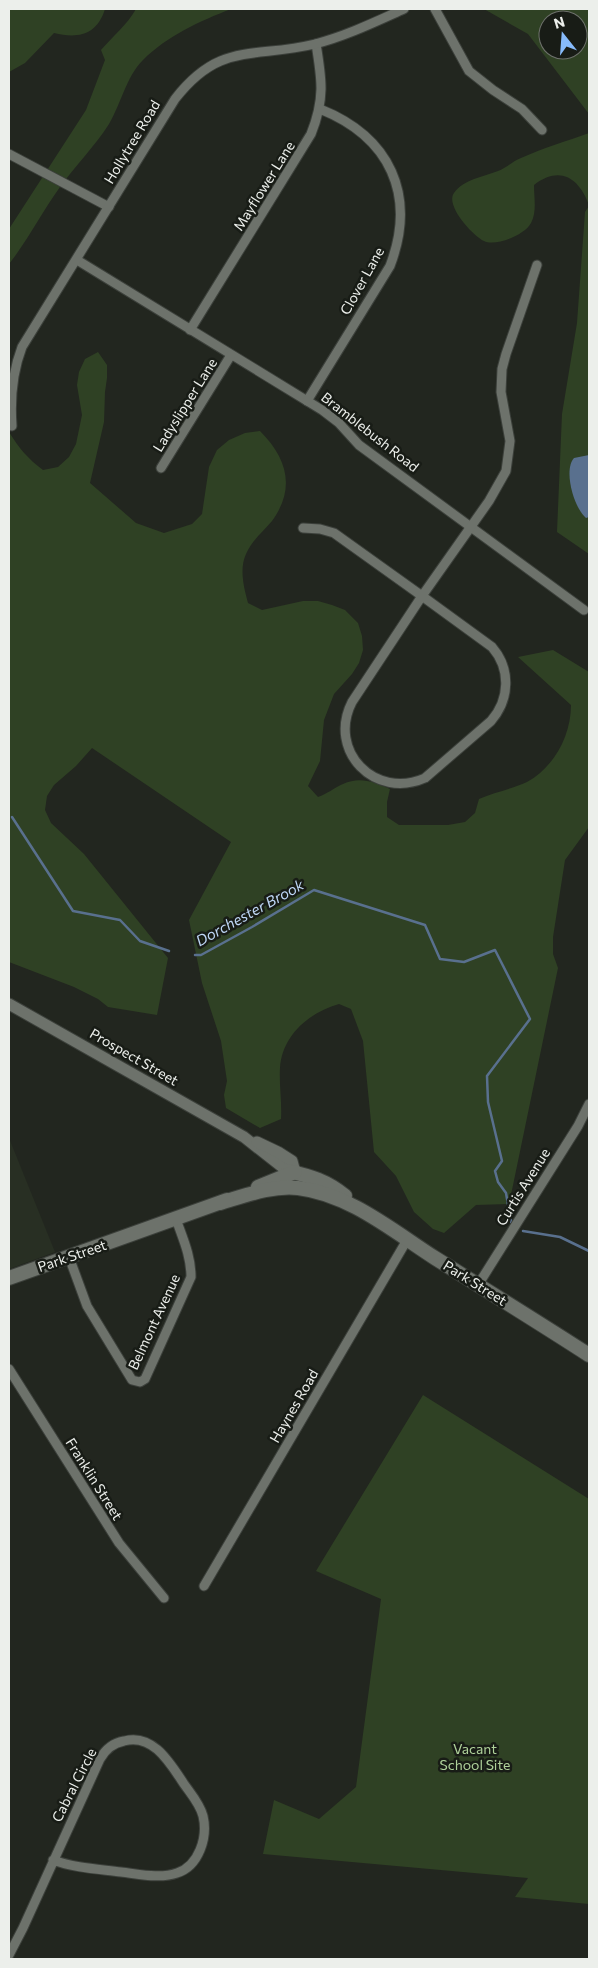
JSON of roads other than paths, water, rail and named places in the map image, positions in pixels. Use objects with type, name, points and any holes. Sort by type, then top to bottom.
[{"type":"main road","name":"Park Street","points":[[220,1203],[281,1175],[308,1175],[337,1190],[360,1210],[589,1354]]},
{"type":"main road","points":[[281,1175],[296,1188]]},
{"type":"main road","name":"Park Street","points":[[9,1278],[253,1193],[296,1188],[323,1194],[360,1210]]},
{"type":"street","name":"Hollytree Road","points":[[12,426],[11,391],[19,355],[175,99],[199,73],[217,61],[230,56],[297,48],[343,36],[404,9]]},
{"type":"street","points":[[435,9],[469,71],[522,109],[542,130]]},
{"type":"street","name":"Mayflower Lane","points":[[190,330],[305,146],[320,109],[322,83],[316,44]]},
{"type":"street","name":"Clover Lane","points":[[308,400],[390,266],[397,246],[400,219],[400,200],[396,183],[389,166],[379,150],[353,125],[320,109]]},
{"type":"street","points":[[9,154],[109,207]]},
{"type":"street","name":"Bramblebush Road","points":[[77,260],[330,415],[359,445],[584,610]]},
{"type":"street","points":[[304,528],[320,529],[334,533],[422,596],[485,641],[495,650],[505,671],[506,693],[499,710],[491,722],[432,773],[412,783],[388,783],[371,776],[355,760],[347,743],[346,720],[356,696],[422,596],[499,486],[508,464],[510,435],[502,392],[502,369],[537,265]]},
{"type":"street","name":"Ladyslipper Lane","points":[[161,468],[232,356]]},
{"type":"street","name":"Prospect Street","points":[[9,1004],[244,1137],[290,1159],[281,1175],[266,1155],[244,1137]]},
{"type":"street","name":"Curtis Avenue","points":[[478,1285],[578,1126],[589,1104]]},
{"type":"street","name":"Belmont Avenue","points":[[69,1257],[87,1306],[132,1380],[140,1382],[145,1379],[191,1277],[188,1250],[176,1219]]},
{"type":"street","name":"Haynes Road","points":[[204,1586],[407,1240]]},
{"type":"street","name":"Franklin Street","points":[[9,1368],[119,1543],[164,1598]]},
{"type":"street","name":"Cabral Circle","points":[[9,1955],[23,1928],[53,1860],[100,1759],[110,1747],[122,1741],[141,1740],[155,1747],[178,1776],[202,1813],[204,1833],[198,1855],[190,1866],[174,1874],[154,1876],[68,1865],[53,1860]]},
{"type":"water","points":[[589,455],[589,517],[586,518],[574,498],[571,489],[570,471],[574,458]]},
{"type":"waterway","name":"Dorchester Brook","points":[[12,817],[73,911],[120,920],[140,941],[169,951]]},
{"type":"waterway","name":"Dorchester Brook","points":[[195,955],[201,955],[314,890],[425,925],[440,959],[464,962],[495,950],[530,1019],[487,1076],[488,1102],[502,1161],[495,1171],[498,1182],[506,1193],[511,1222]]},
{"type":"waterway","name":"Dorchester Brook","points":[[523,1231],[560,1237],[589,1251]]},
{"type":"park label","name":"Vacant School Site","points":[[475,1758]]}]
